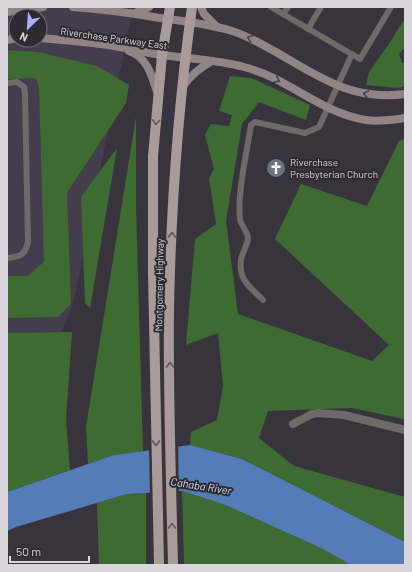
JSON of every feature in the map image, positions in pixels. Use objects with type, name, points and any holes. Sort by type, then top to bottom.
[{"type":"main road","name":"Montgomery Highway","points":[[159,565],[153,156],[162,55],[170,7]]},
{"type":"main road","name":"Montgomery Highway","points":[[173,565],[169,308],[174,176],[185,58],[192,7]]},
{"type":"street","points":[[7,12],[43,7]]},
{"type":"street","points":[[73,7],[190,22],[233,31],[254,39],[318,76],[352,91],[368,95],[384,96],[405,94]]},
{"type":"street","points":[[134,14],[149,7]]},
{"type":"street","points":[[201,7],[204,14],[217,27]]},
{"type":"street","name":"Riverchase Parkway East","points":[[48,39],[109,45],[162,55],[212,61],[244,67],[281,82],[339,113],[366,120],[386,121],[405,118]]},
{"type":"street","points":[[109,45],[132,52],[143,60],[152,74],[158,96]]},
{"type":"street","points":[[182,87],[190,76],[198,69],[212,61]]},
{"type":"street","points":[[293,424],[312,414],[318,413],[344,415],[405,430]]},
{"type":"lane","points":[[271,7],[360,59],[392,7]]},
{"type":"lane","points":[[283,14],[288,7]]},
{"type":"lane","points":[[308,29],[320,7]]},
{"type":"lane","points":[[264,300],[246,283],[242,275],[241,260],[248,239],[246,230],[240,220],[240,196],[251,125],[256,122],[305,133],[319,127],[352,54]]},
{"type":"lane","points":[[7,83],[17,82],[24,87],[25,94],[28,242],[26,250],[20,256],[7,258]]},
{"type":"shaded area","points":[[7,7],[133,7],[73,304],[7,460]]},
{"type":"green space","points":[[405,18],[405,47],[399,54],[402,63],[405,63],[405,86],[398,88],[366,85],[369,72]]},
{"type":"green space","points":[[7,50],[38,52],[97,66],[129,85],[126,103],[67,193],[71,304],[58,317],[7,318],[7,276],[27,276],[44,262],[39,89],[36,78],[7,79]]},
{"type":"green space","points":[[230,76],[251,78],[310,105],[306,120],[259,102],[242,124],[226,221],[238,314],[372,361],[389,345],[275,239],[301,184],[367,206],[399,141],[405,139],[404,419],[352,408],[268,411],[259,438],[294,466],[405,497],[405,542],[242,459],[190,445],[191,432],[217,420],[223,386],[218,333],[186,345],[195,239],[216,224],[209,178],[214,169],[205,135],[211,124],[229,126],[232,115],[219,111]]},
{"type":"green space","points":[[136,117],[136,207],[143,451],[114,455],[88,464],[86,427]]},
{"type":"green space","points":[[117,148],[90,308],[85,303],[81,197]]},
{"type":"green space","points":[[72,332],[66,419],[70,470],[7,492],[7,333]]},
{"type":"green space","points":[[182,491],[223,504],[321,548],[351,565],[184,565]]},
{"type":"green space","points":[[146,493],[146,565],[99,565],[97,503],[127,494]]},
{"type":"water","name":"Cahaba River","points":[[190,445],[242,459],[405,542],[405,565],[351,565],[321,548],[223,504],[182,491],[127,494],[7,531],[7,492],[114,455]]},
{"type":"pier","points":[[178,444],[179,493],[150,495],[149,448]]},
{"type":"place","name":"Riverchase Presbyterian Church","points":[[276,168]]}]
